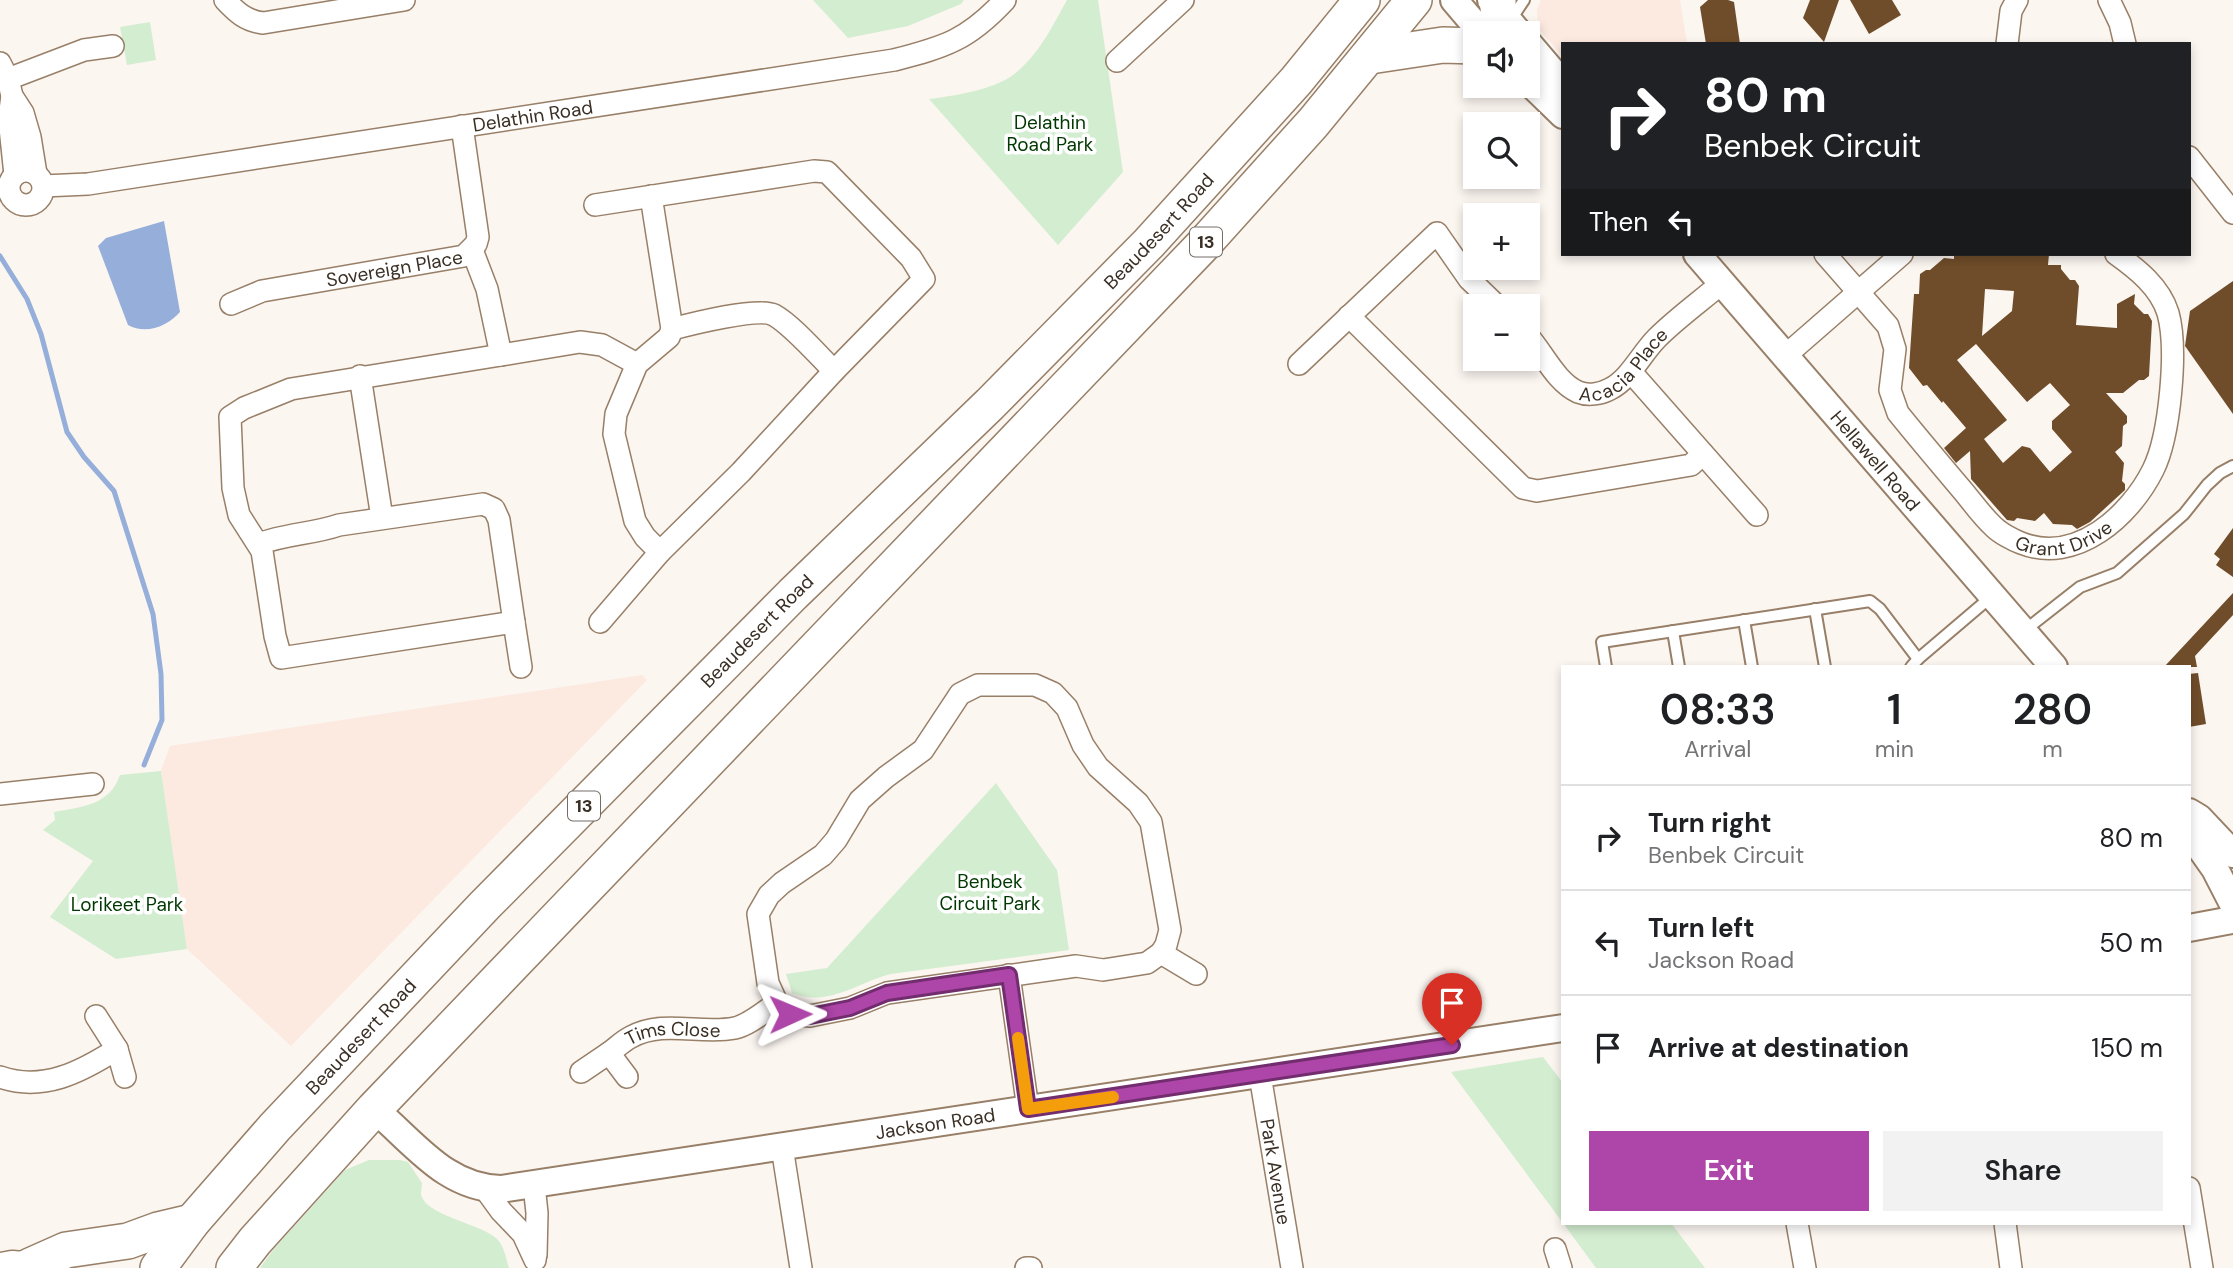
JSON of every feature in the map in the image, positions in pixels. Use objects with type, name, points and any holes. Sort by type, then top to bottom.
[{"type":"highway","name":"Beaudesert Road","points":[[234,1268],[374,1109],[1160,291],[1313,124],[1414,0]]},
{"type":"highway","name":"Beaudesert Road","points":[[158,1268],[192,1222],[275,1127],[485,905],[793,594],[990,404],[1149,243],[1296,81],[1357,3]]},
{"type":"highway","points":[[1370,56],[1443,45],[1463,46]]},
{"type":"highway","points":[[22,1267],[66,1250],[128,1241],[192,1222]]},
{"type":"street","points":[[225,0],[237,13],[253,22],[263,23],[404,0]]},
{"type":"street","name":"Delathin Road","points":[[21,184],[88,184],[894,60],[938,49],[964,36],[989,17],[1005,0]]},
{"type":"street","points":[[1117,61],[1183,0]]},
{"type":"street","points":[[1454,0],[1503,16]]},
{"type":"street","points":[[2007,42],[2011,11],[2017,0]]},
{"type":"street","points":[[2109,0],[2120,23],[2125,42]]},
{"type":"street","points":[[21,184],[30,137],[23,113],[7,79],[84,50],[113,46]]},
{"type":"street","points":[[1540,57],[1561,82]]},
{"type":"street","points":[[1540,93],[1561,114]]},
{"type":"street","name":"Sovereign Place","points":[[231,304],[262,291],[464,256],[476,244],[478,237],[462,125]]},
{"type":"street","points":[[2191,160],[2233,213]]},
{"type":"street","points":[[595,205],[814,171],[827,172],[911,258],[924,279],[741,472],[660,552],[600,622]]},
{"type":"street","points":[[651,196],[671,329],[669,337],[637,364],[616,414],[614,434],[635,522],[660,552]]},
{"type":"street","points":[[1299,364],[1437,233],[1469,279],[1485,294]]},
{"type":"street","points":[[471,250],[487,289],[501,355]]},
{"type":"street","name":"Hellawell Road","points":[[1700,256],[2052,665]]},
{"type":"street","name":"Grant Drive","points":[[1827,256],[1888,326],[1895,349],[1890,390],[1898,413],[1995,529],[2022,544],[2047,549],[2072,546],[2094,536],[2123,513],[2153,469],[2164,437],[2173,339],[2167,310],[2150,281],[2119,256]]},
{"type":"street","points":[[1785,356],[1900,256]]},
{"type":"street","name":"Acacia Place","points":[[1540,352],[1564,382],[1577,391],[1588,394],[1610,389],[1631,372],[1641,355],[1658,337],[1723,282]]},
{"type":"street","points":[[671,329],[756,313],[771,314],[834,371]]},
{"type":"street","points":[[1349,316],[1523,488],[1537,491],[1691,465],[1703,454]]},
{"type":"street","points":[[514,622],[281,657],[275,636],[262,551],[239,515],[233,488],[230,417],[244,408],[291,389],[580,342],[602,345],[637,364]]},
{"type":"street","points":[[1631,372],[1757,515]]},
{"type":"street","points":[[360,376],[382,518]]},
{"type":"street","points":[[259,544],[382,518],[483,504],[494,509],[499,520],[522,667]]},
{"type":"street","points":[[978,685],[1035,685],[1054,693],[1067,708],[1083,745],[1098,767],[1139,803],[1151,822],[1170,930],[1161,953],[1147,963],[1103,970],[1076,966],[1009,975],[887,993],[850,1008],[810,1016],[790,1014],[777,1003],[768,983],[758,914],[769,895],[782,883],[823,855],[860,800],[923,750],[960,694],[978,685]]},
{"type":"street","points":[[0,794],[93,783]]},
{"type":"street","points":[[2191,813],[2199,818],[2233,854]]},
{"type":"street","points":[[2191,835],[2215,869],[2233,913],[2191,927]]},
{"type":"street","points":[[1161,953],[1196,974]]},
{"type":"street","points":[[1009,975],[1028,1109]]},
{"type":"street","name":"Tims Close","points":[[581,1072],[631,1037],[650,1030],[687,1028],[709,1031],[738,1027],[777,1003]]},
{"type":"street","points":[[96,1016],[117,1049],[125,1077]]},
{"type":"street","name":"Jackson Road","points":[[374,1109],[451,1175],[485,1189],[500,1189],[1561,1028]]},
{"type":"street","points":[[0,1077],[14,1082],[41,1083],[89,1067],[117,1049]]},
{"type":"street","name":"Tims Close","points":[[609,1053],[627,1077]]},
{"type":"street","name":"Park Avenue","points":[[1259,1075],[1292,1268]]},
{"type":"street","points":[[782,1147],[801,1268]]},
{"type":"street","points":[[534,1185],[537,1213],[536,1264]]},
{"type":"street","points":[[485,1189],[523,1234],[536,1264]]},
{"type":"street","points":[[2191,1200],[2202,1268]]},
{"type":"street","points":[[1797,1225],[1805,1268]]},
{"type":"street","points":[[2005,1225],[2011,1268]]},
{"type":"lane","points":[[2024,631],[2081,587],[2117,573],[2184,514],[2220,473],[2233,466]]},
{"type":"lane","points":[[1606,665],[1602,642],[1870,601],[1880,609],[1914,663],[1992,596]]},
{"type":"lane","points":[[1815,609],[1825,665]]},
{"type":"lane","points":[[1744,620],[1752,665]]},
{"type":"lane","points":[[1673,631],[1679,665]]},
{"type":"shaded area","points":[[1541,0],[1680,0],[1687,42],[1561,42],[1561,55],[1540,30],[1540,21],[1538,21],[1537,10]]},
{"type":"shaded area","points":[[642,675],[647,680],[291,1046],[187,949],[161,771],[170,746]]},
{"type":"green space","points":[[813,0],[964,0],[961,4],[908,26],[848,38]]},
{"type":"green space","name":"Delathin Road Park","points":[[1067,0],[1098,0],[1123,172],[1058,245],[929,99],[984,88],[1013,75],[1037,50]]},
{"type":"green space","points":[[150,22],[156,60],[127,65],[120,27]]},
{"type":"green space","name":"Lorikeet Park","points":[[161,771],[187,949],[116,959],[50,917],[93,861],[43,830],[55,820],[54,812],[85,806],[102,799],[120,775]]},
{"type":"green space","name":"Benbek Circuit Park","points":[[996,783],[1057,870],[1069,950],[891,974],[830,996],[805,997],[792,993],[786,974],[827,968]]},
{"type":"green space","points":[[1543,1057],[1561,1080],[1561,1220],[1451,1072]]},
{"type":"green space","points":[[369,1160],[408,1162],[422,1183],[421,1194],[424,1201],[432,1208],[496,1238],[503,1248],[509,1268],[260,1268],[345,1170]]},
{"type":"green space","points":[[1564,1225],[1673,1225],[1705,1268],[1596,1268]]},
{"type":"water","points":[[164,221],[180,312],[156,328],[135,328],[128,325],[98,246],[106,238]]},
{"type":"building","points":[[1708,0],[1734,2],[1740,42],[1706,42],[1700,7]]},
{"type":"building","points":[[1810,0],[1839,0],[1824,42],[1803,18]]},
{"type":"building","points":[[1850,0],[1892,0],[1901,15],[1869,34]]},
{"type":"building","points":[[2049,256],[2048,265],[2061,265],[2070,280],[2075,280],[2079,286],[2076,325],[2117,328],[2117,304],[2135,294],[2134,304],[2144,314],[2148,314],[2152,321],[2149,376],[2139,380],[2123,393],[2106,393],[2127,416],[2127,423],[2123,426],[2122,446],[2115,452],[2124,463],[2122,481],[2125,490],[2090,522],[2077,529],[2072,525],[2053,524],[2044,513],[2035,521],[2017,518],[2014,521],[2007,520],[1971,479],[1970,451],[1956,463],[1944,448],[1966,428],[1927,385],[1923,386],[1909,368],[1914,294],[1919,294],[1920,274],[1930,270],[1944,258]],"holes":[[[1985,289],[2014,291],[2012,311],[1982,336]],[[1976,344],[2027,402],[2050,383],[2070,405],[2052,421],[2052,429],[2072,452],[2050,472],[2030,448],[2022,446],[2003,463],[1984,439],[2007,420],[1957,360]]]},
{"type":"building","points":[[2233,281],[2233,414],[2185,346],[2190,311]]},
{"type":"building","points":[[2233,528],[2233,577],[2216,565],[2220,559],[2214,554]]},
{"type":"building","points":[[2233,593],[2233,615],[2195,656],[2197,667],[2166,665]]},
{"type":"building","points":[[2198,673],[2206,724],[2191,727],[2191,674]]},
{"type":"waterway","points":[[0,256],[27,299],[41,334],[67,432],[84,457],[114,491],[153,614],[161,674],[162,720],[144,765]]},
{"type":"slow traffic","points":[[1018,1038],[1028,1109],[1113,1097]]},
{"type":"route","points":[[790,1014],[810,1016],[850,1008],[887,993],[1009,975],[1028,1109],[1452,1045]]}]
